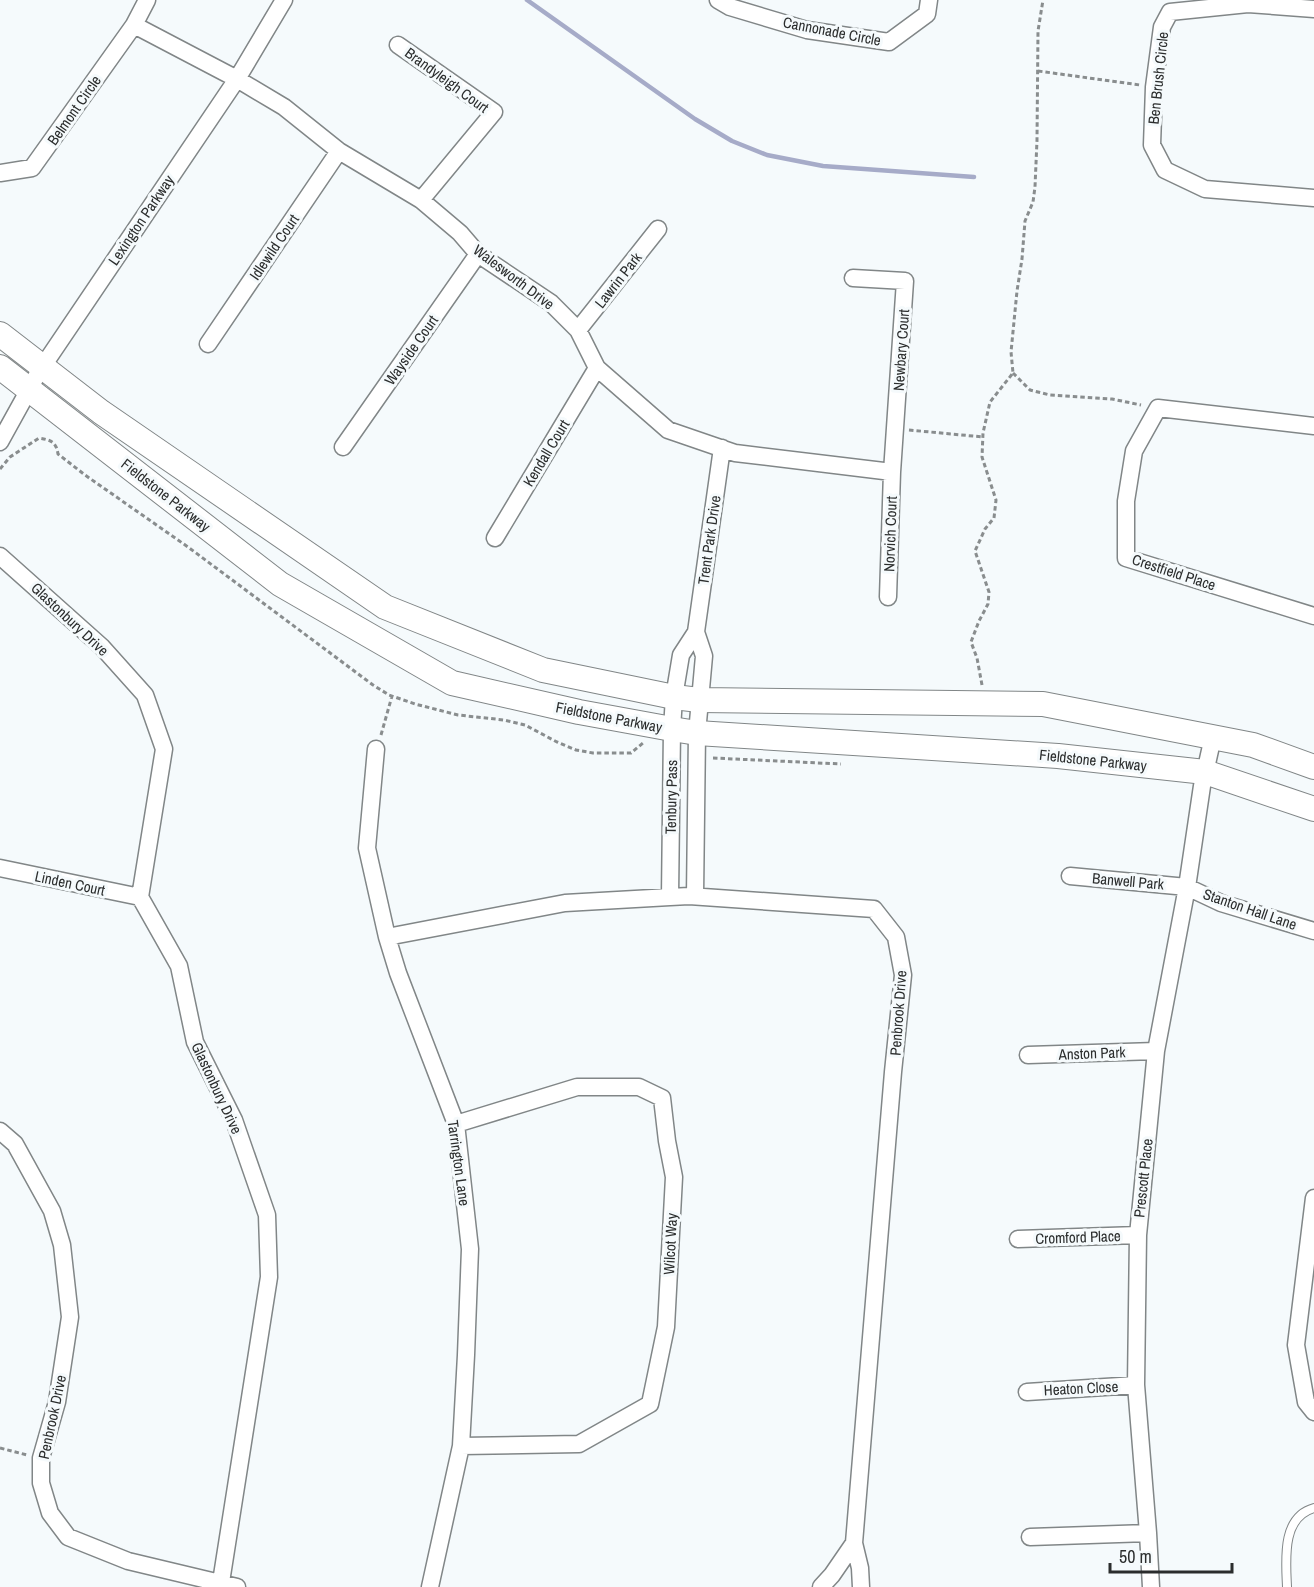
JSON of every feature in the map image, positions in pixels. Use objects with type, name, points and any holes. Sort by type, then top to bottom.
[{"type":"street","name":"Belmont Circle","points":[[0,173],[32,168],[134,25],[147,0]]},
{"type":"street","name":"Lexington Parkway","points":[[0,442],[42,367],[237,79],[284,0]]},
{"type":"street","name":"Cannonade Circle","points":[[718,0],[730,7],[807,30],[889,42],[927,14],[929,0]]},
{"type":"street","name":"Ben Brush Circle","points":[[1314,9],[1248,4],[1170,12],[1162,27],[1154,87],[1152,145],[1165,170],[1205,189],[1314,198]]},
{"type":"street","points":[[134,25],[237,79]]},
{"type":"street","name":"Brandyleigh Court","points":[[398,45],[494,112],[421,200]]},
{"type":"street","name":"Walesworth Drive","points":[[237,79],[284,107],[339,151],[421,200],[460,233],[478,254],[551,303],[578,330],[597,368],[668,430],[735,453],[892,472]]},
{"type":"street","name":"Idlewild Court","points":[[208,344],[339,151]]},
{"type":"street","name":"Lawrin Park","points":[[578,330],[658,229]]},
{"type":"street","name":"Wayside Court","points":[[343,447],[478,254]]},
{"type":"street","name":"Newbary Court","points":[[853,278],[905,281],[892,472]]},
{"type":"street","name":"Fieldstone Parkway","points":[[0,334],[101,412],[385,607],[543,670],[699,700],[1043,704],[1253,745],[1314,767]]},
{"type":"street","name":"Fieldstone Parkway","points":[[0,367],[280,584],[452,683],[579,712],[697,733],[1058,756],[1205,772],[1314,809]]},
{"type":"street","name":"Kendall Court","points":[[495,538],[597,368]]},
{"type":"street","points":[[1158,408],[1314,426]]},
{"type":"street","name":"Crestfield Place","points":[[1158,408],[1134,451],[1126,501],[1126,558],[1314,616]]},
{"type":"street","name":"Trent Park Drive","points":[[674,697],[681,655],[696,632],[722,448]]},
{"type":"street","name":"Norvich Court","points":[[888,597],[892,472]]},
{"type":"street","name":"Glastonbury Drive","points":[[0,556],[102,648],[145,695],[164,749],[140,897],[179,966],[195,1042],[234,1120],[267,1215],[269,1277],[221,1582]]},
{"type":"street","name":"Trent Park Drive","points":[[696,632],[704,657],[699,700]]},
{"type":"street","name":"Tenbury Pass","points":[[670,897],[674,697]]},
{"type":"street","name":"Tenbury Pass","points":[[695,896],[699,700]]},
{"type":"street","name":"Prescott Place","points":[[1151,1587],[1136,1385],[1138,1234],[1156,1051],[1213,737]]},
{"type":"street","name":"Tarrington Lane","points":[[376,749],[367,848],[387,937],[398,973],[456,1124],[470,1250],[460,1446],[430,1587]]},
{"type":"street","name":"Linden Court","points":[[0,868],[140,897]]},
{"type":"street","name":"Banwell Park","points":[[1070,876],[1187,887]]},
{"type":"street","name":"Stanton Hall Lane","points":[[1187,887],[1221,903],[1314,931]]},
{"type":"street","name":"Penbrook Drive","points":[[387,937],[565,903],[695,896],[874,909],[896,937],[903,975],[854,1543],[860,1568],[861,1587]]},
{"type":"street","name":"Anston Park","points":[[1028,1055],[1156,1051]]},
{"type":"street","name":"Wilcot Way","points":[[456,1124],[577,1087],[639,1087],[662,1098],[674,1178],[666,1327],[650,1404],[579,1444],[460,1446]]},
{"type":"street","name":"Penbrook Drive","points":[[0,1131],[15,1144],[52,1210],[62,1245],[70,1317],[57,1402],[41,1458],[41,1483],[50,1513],[69,1537],[128,1561],[237,1587]]},
{"type":"street","points":[[1314,1198],[1310,1272],[1296,1346],[1306,1402],[1314,1412]]},
{"type":"street","name":"Cromford Place","points":[[1018,1239],[1138,1234]]},
{"type":"street","points":[[1296,1346],[1314,1334]]},
{"type":"street","name":"Heaton Close","points":[[1027,1392],[1136,1385]]},
{"type":"street","points":[[1030,1537],[1148,1533]]},
{"type":"street","points":[[821,1587],[854,1543]]},
{"type":"lane","points":[[1287,1587],[1286,1552],[1292,1525],[1307,1510],[1314,1508]]},
{"type":"path","points":[[1042,0],[1038,31],[1035,187],[1033,202],[1025,221],[1011,352],[1013,373],[1030,390],[1050,395],[1112,399],[1158,408]]},
{"type":"path","points":[[1038,71],[1154,87]]},
{"type":"path","points":[[983,688],[971,642],[988,604],[989,592],[975,551],[985,529],[994,518],[996,500],[982,456],[983,437],[990,402],[1013,373]]},
{"type":"path","points":[[895,429],[983,437]]},
{"type":"path","points":[[376,749],[392,696]]},
{"type":"path","points":[[0,1448],[41,1458]]},
{"type":"waterway","points":[[527,0],[695,119],[732,141],[767,155],[823,166],[974,177]]}]
